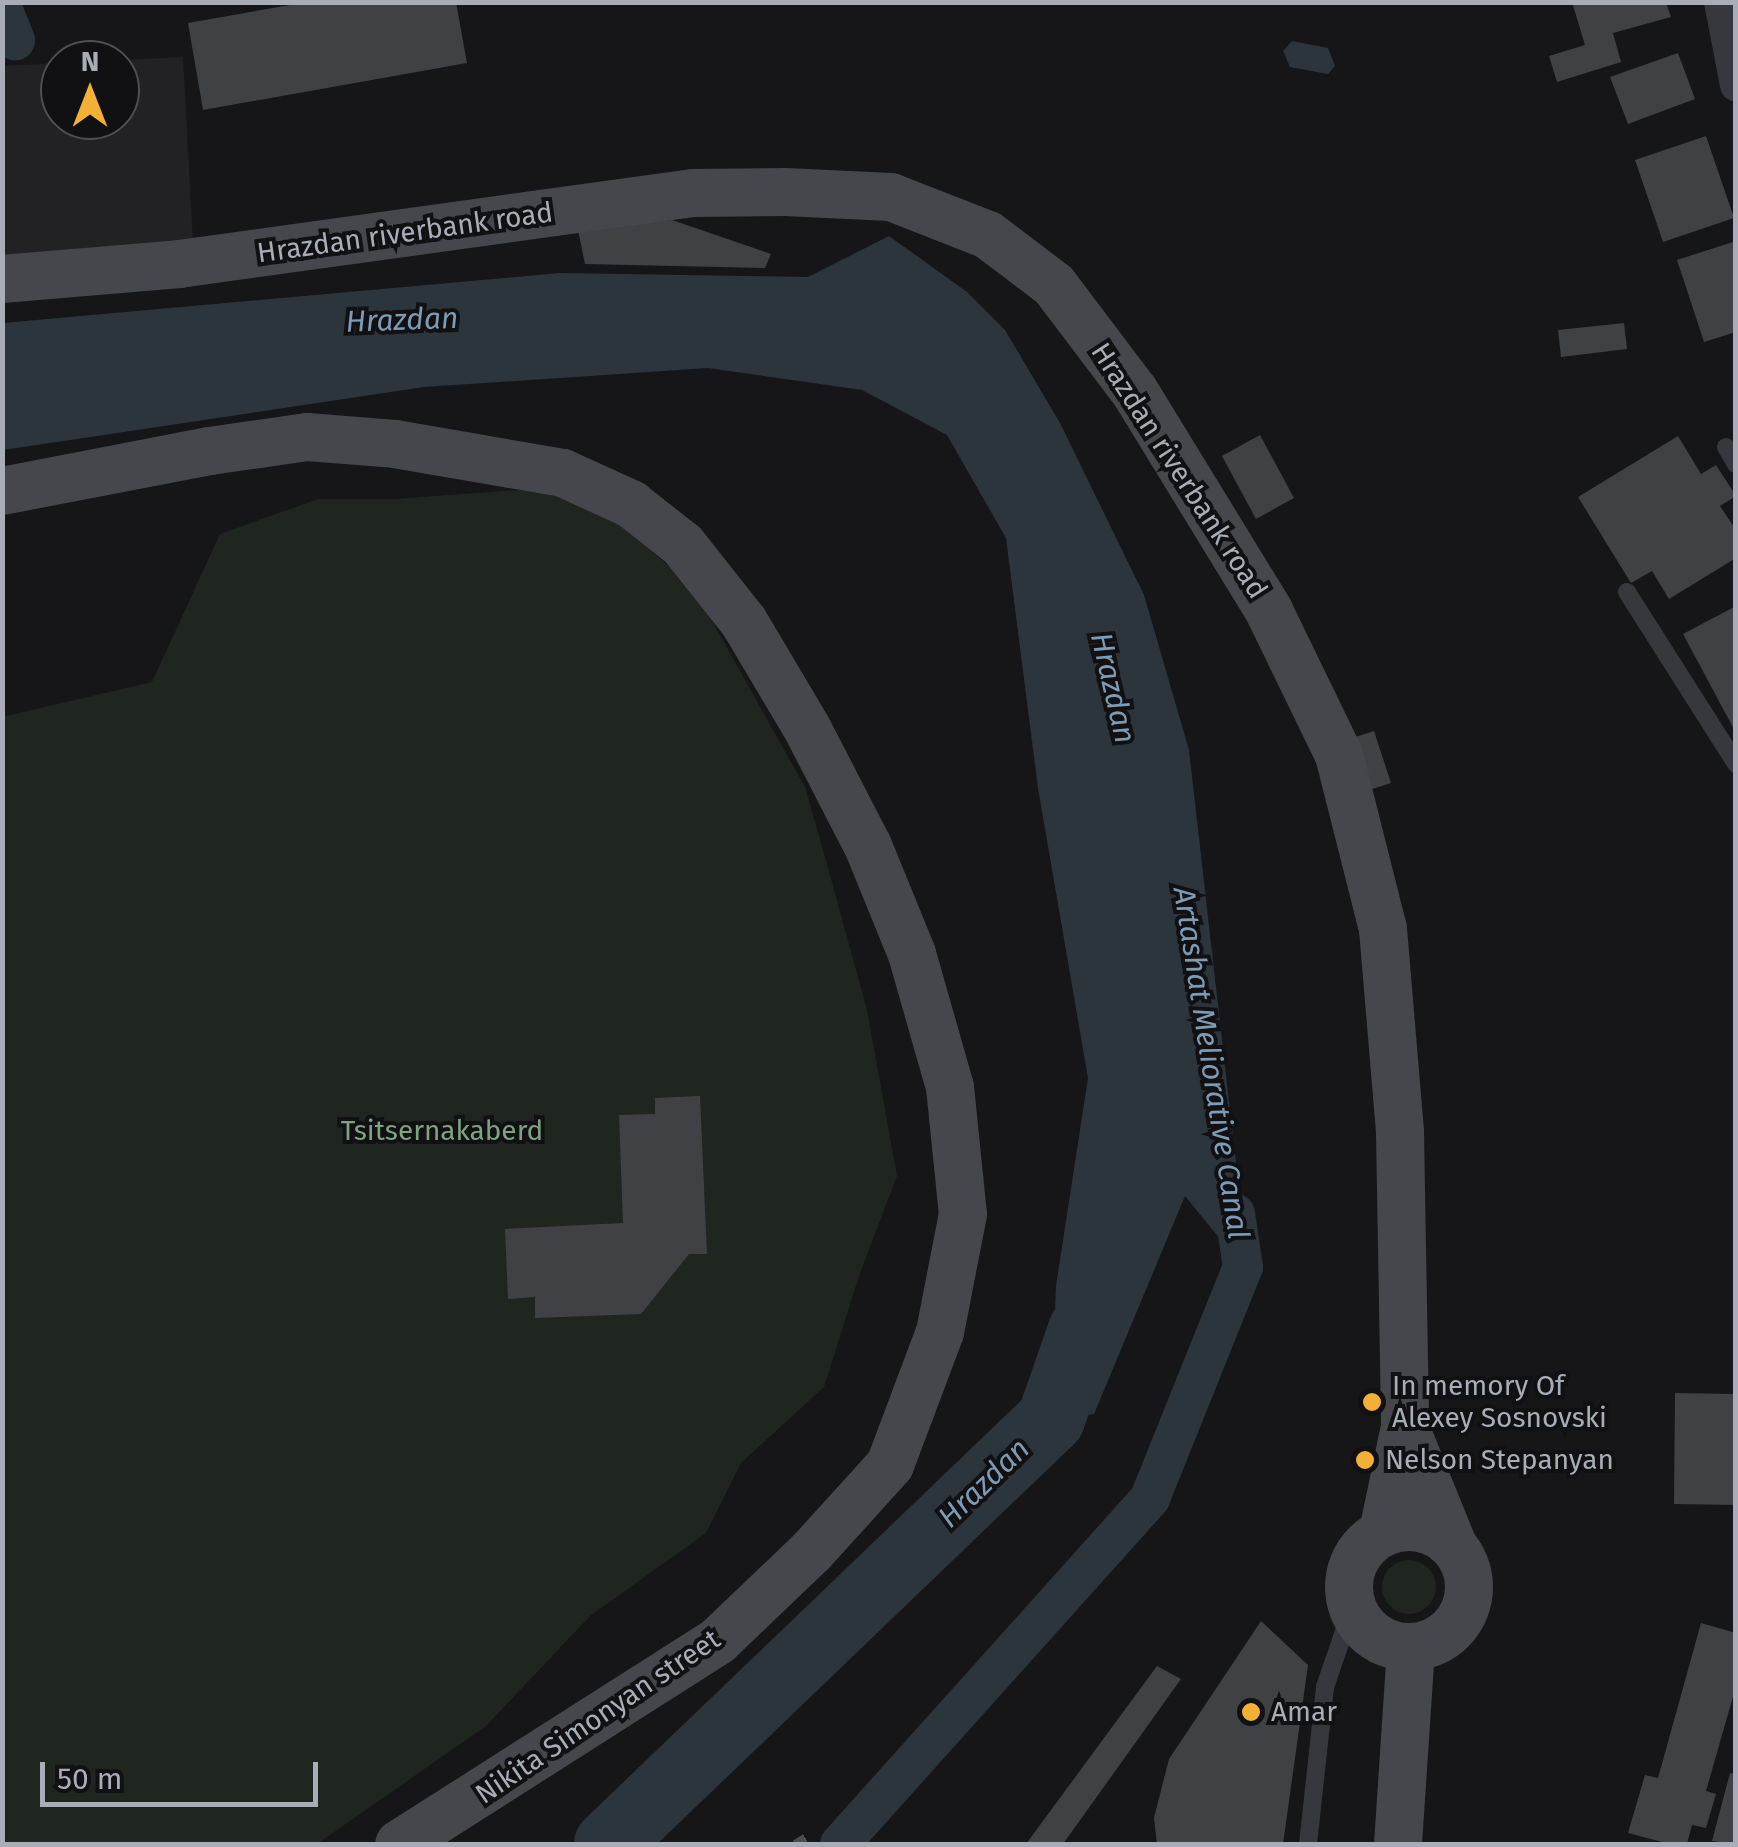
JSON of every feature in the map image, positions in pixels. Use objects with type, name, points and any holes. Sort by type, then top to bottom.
[{"type":"street","points":[[1720,2],[1736,85]]},
{"type":"street","name":"Hrazdan riverbank road","points":[[2,278],[179,264],[693,194],[785,192],[891,197],[988,236],[1054,285],[1134,392],[1269,611],[1339,755],[1383,929],[1400,1132],[1405,1427],[1384,1532],[1356,1558],[1350,1576],[1352,1608]]},
{"type":"street","name":"Nikita Simonyan street","points":[[2,491],[210,450],[307,437],[396,444],[563,473],[631,504],[683,545],[744,622],[807,728],[868,846],[912,954],[950,1087],[963,1214],[940,1332],[890,1465],[811,1552],[718,1641],[399,1844]]},
{"type":"street","name":"Hrazdan riverbank road","points":[[1405,1427],[1469,1578],[1464,1612],[1444,1636],[1411,1647]]},
{"type":"street","points":[[1384,1532],[1420,1528],[1452,1545]]},
{"type":"street","points":[[1352,1608],[1380,1640],[1411,1647],[1398,1844]]},
{"type":"lane","points":[[1626,592],[1736,764]]},
{"type":"lane","points":[[1308,1844],[1325,1688],[1352,1608]]},
{"type":"shaded area","points":[[183,57],[193,243],[3,256],[3,66],[40,64],[40,140],[140,140],[140,59]]},
{"type":"green space","name":"Tsitsernakaberd","points":[[573,486],[692,585],[805,787],[825,857],[867,1010],[897,1176],[860,1273],[824,1387],[741,1463],[706,1533],[590,1616],[486,1726],[317,1844],[3,1844],[2,717],[152,682],[220,534],[318,499],[395,499]]},
{"type":"green space","points":[[1409,1560],[1428,1568],[1436,1587],[1428,1606],[1409,1614],[1390,1606],[1382,1587],[1390,1568]]},
{"type":"water","points":[[1292,41],[1328,48],[1335,66],[1328,74],[1290,67],[1283,51]]},
{"type":"water","points":[[889,236],[967,292],[1005,330],[1060,423],[1144,595],[1189,750],[1242,1216],[1243,1267],[1185,1196],[1094,1414],[1051,1419],[1056,1286],[1088,1078],[1038,788],[1006,538],[947,435],[862,390],[708,368],[424,387],[3,450],[3,323],[560,273],[808,277]]},
{"type":"building","points":[[307,2],[456,2],[467,63],[203,110],[188,23]]},
{"type":"building","points":[[1572,2],[1666,2],[1671,17],[1613,33],[1621,62],[1557,82],[1549,56],[1585,45]]},
{"type":"building","points":[[1678,53],[1695,99],[1628,124],[1610,77]]},
{"type":"building","points":[[1706,136],[1734,218],[1663,242],[1635,160]]},
{"type":"building","points":[[672,220],[771,254],[765,268],[585,264],[578,230]]},
{"type":"building","points":[[1736,241],[1736,332],[1704,342],[1677,260]]},
{"type":"building","points":[[1624,323],[1627,349],[1561,357],[1558,330]]},
{"type":"building","points":[[1260,435],[1294,498],[1256,519],[1222,456]]},
{"type":"building","points":[[1678,436],[1701,474],[1716,465],[1736,496],[1720,506],[1736,530],[1736,558],[1669,599],[1652,571],[1631,583],[1578,497]]},
{"type":"building","points":[[1736,606],[1736,733],[1683,634]]},
{"type":"building","points":[[1374,731],[1391,783],[1366,791],[1349,739]]},
{"type":"building","points":[[700,1096],[707,1254],[689,1254],[641,1314],[535,1318],[535,1297],[508,1299],[505,1229],[623,1223],[619,1115],[655,1114],[655,1098]]},
{"type":"building","points":[[1675,1393],[1736,1394],[1736,1505],[1674,1504]]},
{"type":"building","name":"Amar","points":[[1261,1621],[1308,1665],[1283,1844],[1157,1844],[1154,1818],[1169,1759]]},
{"type":"building","points":[[1701,1623],[1736,1633],[1736,1686],[1706,1791],[1716,1794],[1706,1828],[1692,1825],[1687,1844],[1670,1844],[1628,1833],[1645,1775],[1658,1778]]},
{"type":"building","points":[[1157,1666],[1181,1679],[1063,1844],[1026,1844]]},
{"type":"building","points":[[1730,1773],[1736,1774],[1736,1844],[1712,1841]]},
{"type":"waterway","points":[[2,8],[15,40]]},
{"type":"waterway","name":"Artashat Meliorative Canal","points":[[840,1844],[1150,1498],[1243,1267],[1235,1214]]},
{"type":"waterway","name":"Hrazdan","points":[[608,1844],[1051,1419],[1082,1330]]},
{"type":"railway","points":[[795,1844],[813,1833]]},
{"type":"place","name":"In memory Of Alexey Sosnovski","points":[[1372,1402]]},
{"type":"place","name":"Nelson Stepanyan","points":[[1365,1460]]},
{"type":"place","name":"Amar","points":[[1251,1712]]}]
